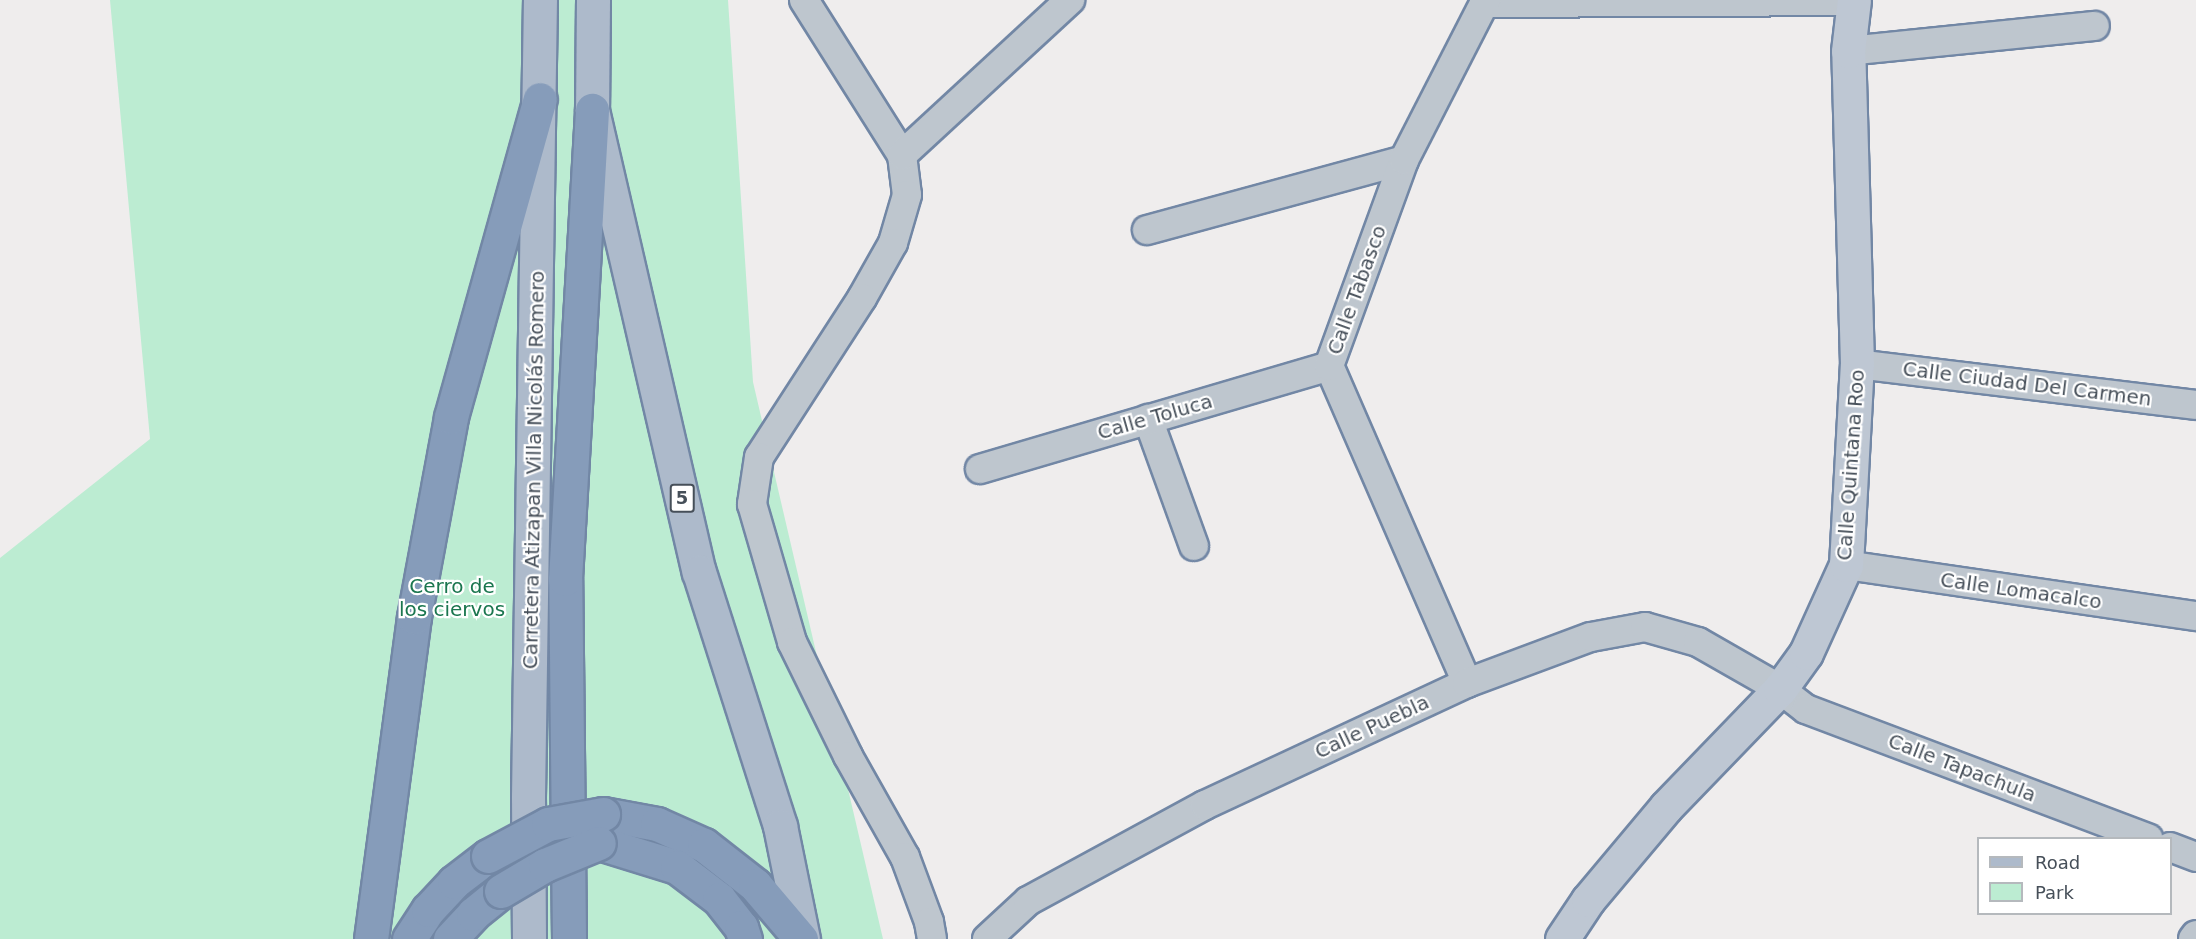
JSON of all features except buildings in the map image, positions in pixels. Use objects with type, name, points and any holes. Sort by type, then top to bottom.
[{"type":"highway","points":[[371,939],[414,617],[451,417],[540,99]]},
{"type":"highway","points":[[569,939],[565,579],[592,110]]},
{"type":"highway","points":[[408,939],[428,910],[454,882],[488,856],[548,824],[602,829],[657,824],[704,845],[755,885],[802,939]]},
{"type":"highway","points":[[450,939],[472,914],[501,891],[602,829]]},
{"type":"highway","points":[[602,829],[676,867],[719,900],[741,927],[745,939]]},
{"type":"main road","name":"Carretera Atizapan Villa Nicolás Romero","points":[[529,939],[528,797],[540,0]]},
{"type":"main road","name":"5","points":[[593,0],[592,110],[699,572],[780,826],[802,939]]},
{"type":"street","points":[[804,0],[902,155],[907,195],[893,243],[862,298],[759,457],[752,504],[792,642],[848,756],[905,857],[932,939]]},
{"type":"street","points":[[902,155],[1070,0]]},
{"type":"street","points":[[1485,2],[1854,0]]},
{"type":"street","name":"Calle Quintana Roo","points":[[1562,939],[1588,900],[1666,807],[1780,689],[1806,653],[1846,565],[1857,364],[1848,51],[1854,0]]},
{"type":"street","name":"Calle Tabasco","points":[[1467,683],[1329,366],[1404,160],[1485,2]]},
{"type":"street","points":[[1848,51],[2095,27]]},
{"type":"street","points":[[1147,230],[1404,160]]},
{"type":"street","name":"Calle Ciudad Del Carmen","points":[[1857,364],[2196,405]]},
{"type":"street","name":"Calle Toluca","points":[[980,469],[1329,366]]},
{"type":"street","points":[[1148,419],[1194,546]]},
{"type":"street","name":"Calle Lomacalco","points":[[1846,565],[2196,616]]},
{"type":"street","name":"Calle Puebla","points":[[987,939],[1028,901],[1206,805],[1467,683],[1591,637],[1645,627],[1698,642],[1780,689]]},
{"type":"street","name":"Calle Tapachula","points":[[1780,689],[1806,709],[2145,837]]},
{"type":"street","points":[[2172,848],[2196,857]]},
{"type":"street","points":[[2193,939],[2196,935]]},
{"type":"green space","name":"Cerro de los ciervos","points":[[110,0],[728,0],[753,382],[883,939],[0,939],[0,558],[150,439]]}]
